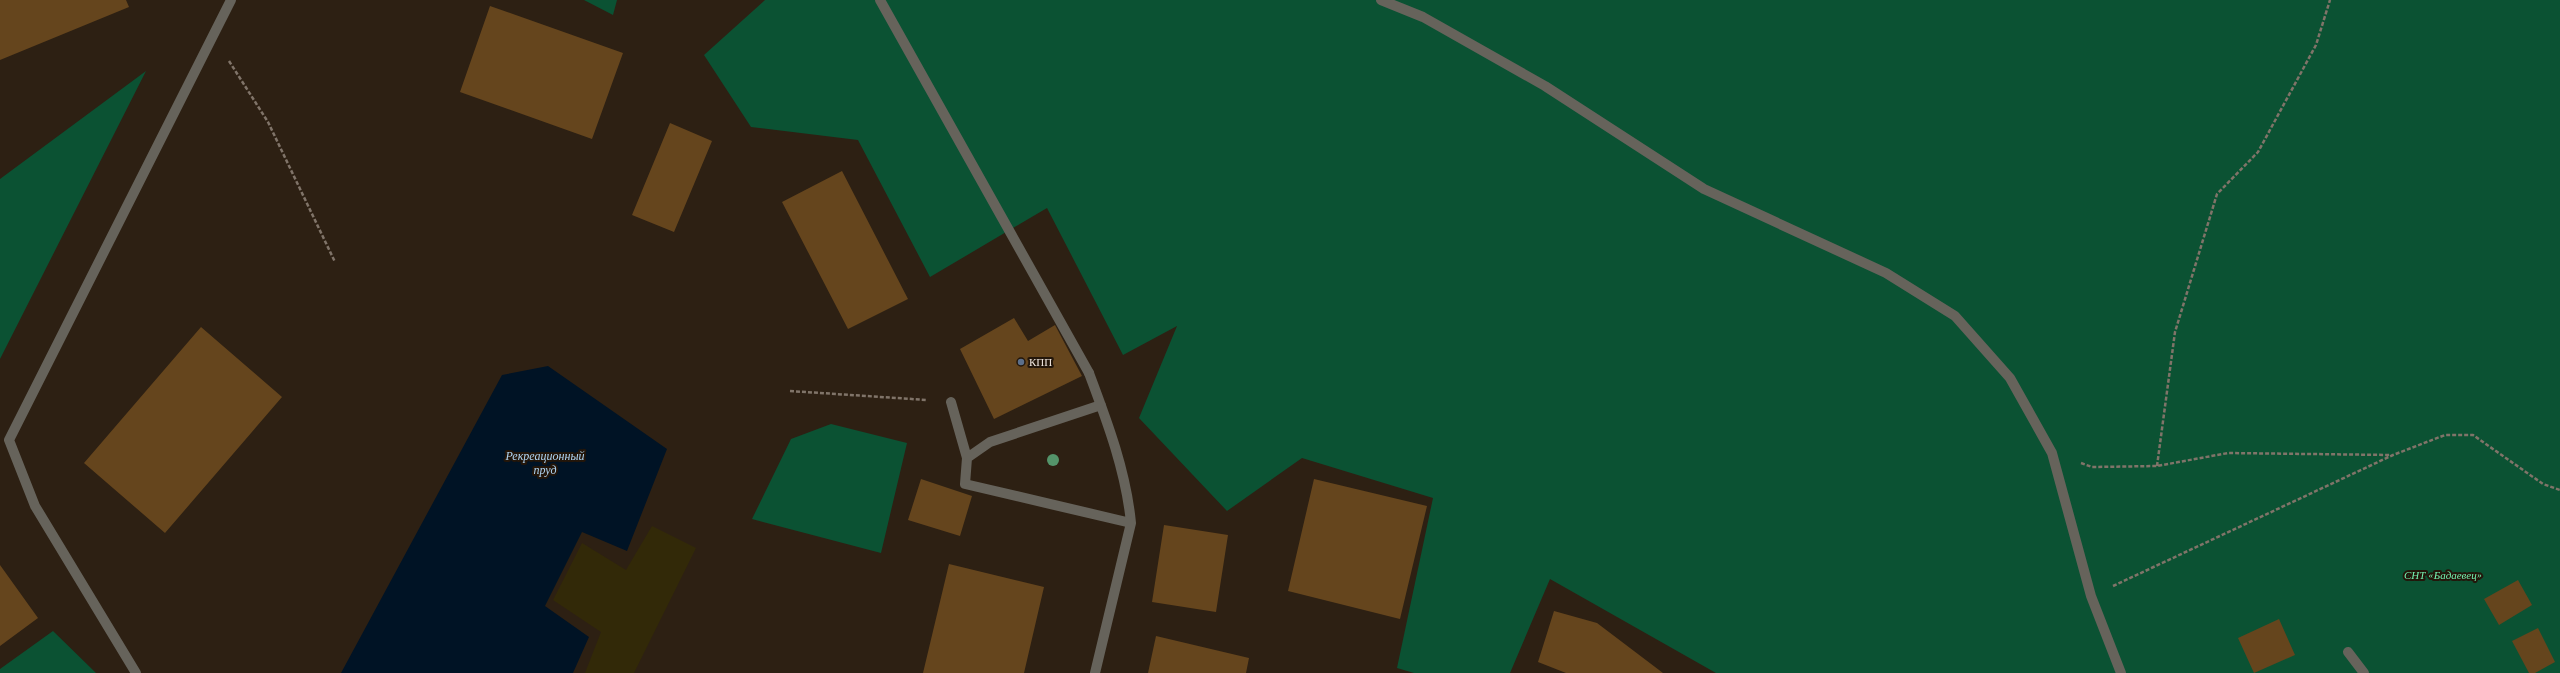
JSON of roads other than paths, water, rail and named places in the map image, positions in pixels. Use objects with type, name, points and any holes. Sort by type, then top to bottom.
[{"type":"street","points":[[136,673],[35,506],[9,440],[231,0]]},
{"type":"street","points":[[880,0],[1089,373],[1101,405],[1128,498],[1131,523],[1095,673]]},
{"type":"street","points":[[1381,0],[1423,18],[1545,86],[1704,189],[1886,273],[1955,316],[2010,378],[2052,454],[2091,596],[2121,673]]},
{"type":"street","points":[[951,402],[967,458],[965,484],[1131,523]]},
{"type":"street","points":[[967,458],[990,442],[1101,405]]},
{"type":"street","points":[[2348,652],[2364,673]]},
{"type":"water","name":"Рекреационный пруд","points":[[548,366],[667,449],[627,551],[582,532],[545,606],[589,637],[573,673],[341,673],[502,375]]},
{"type":"place","name":"КПП","points":[[1021,362]]},
{"type":"park label","name":"СНТ «Бадаевец»","points":[[2443,575]]}]
